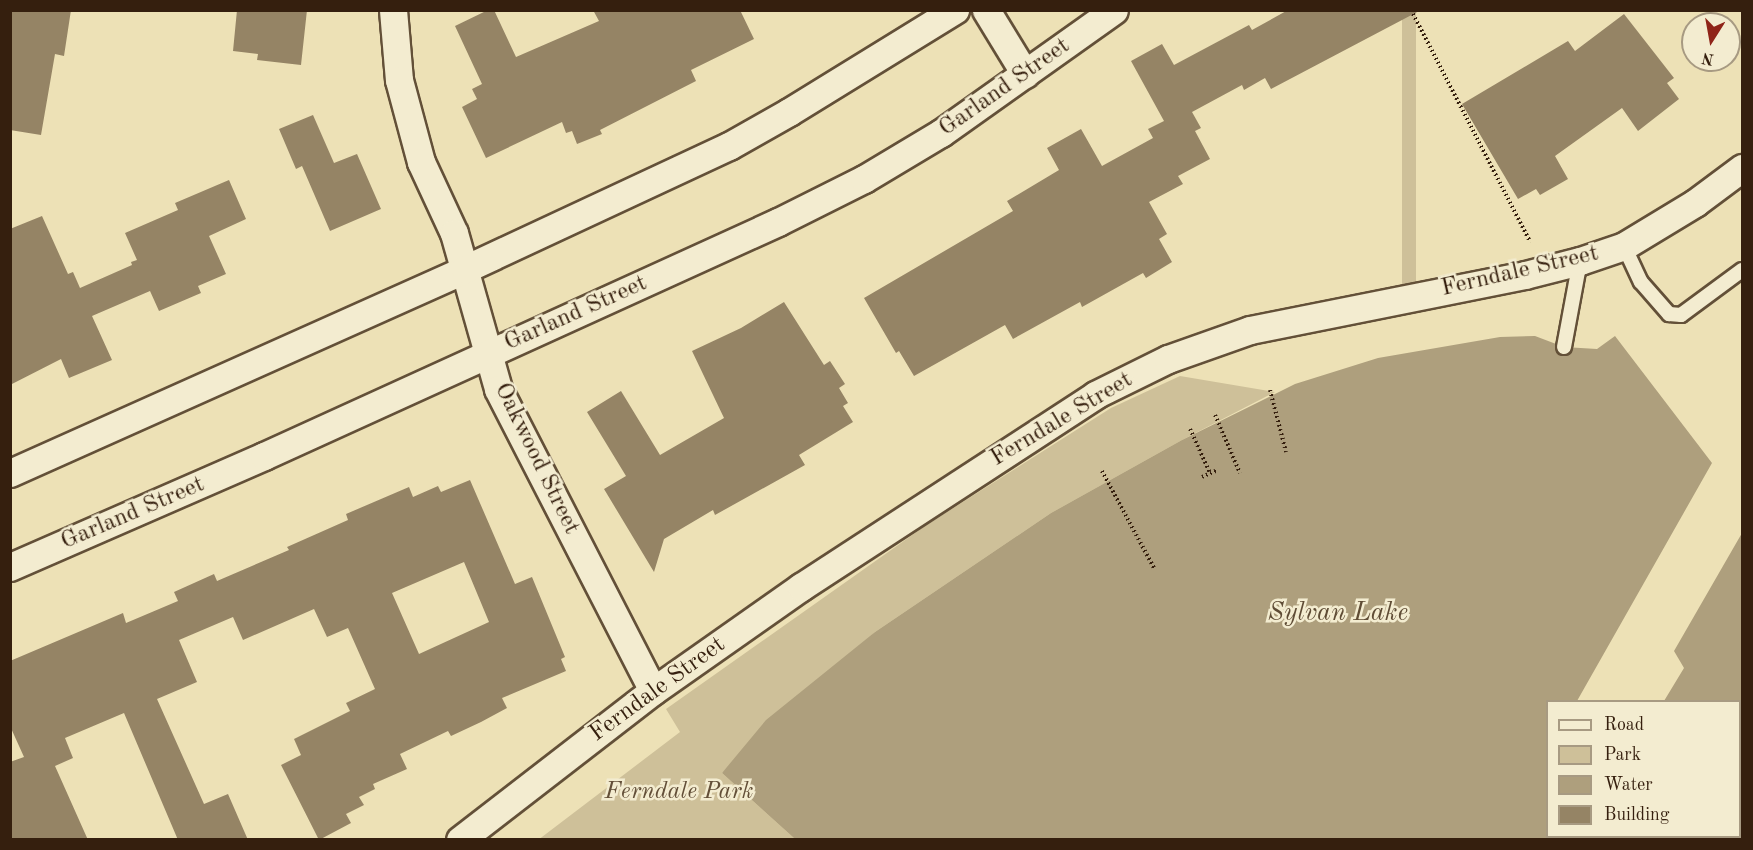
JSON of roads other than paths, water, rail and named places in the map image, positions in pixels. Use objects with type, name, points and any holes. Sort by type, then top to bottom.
[{"type":"street","name":"Oakwood Street","points":[[393,10],[399,80],[421,162],[454,233],[498,389],[652,691]]},
{"type":"street","points":[[10,473],[465,269],[729,146],[789,112],[955,10]]},
{"type":"street","points":[[986,10],[1025,74]]},
{"type":"street","name":"Garland Street","points":[[10,567],[201,485],[778,222],[864,179],[941,133],[1114,10]]},
{"type":"street","name":"Ferndale Street","points":[[460,840],[652,691],[801,586],[1095,394],[1168,359],[1250,330],[1542,270],[1580,261],[1624,246],[1695,203],[1743,168]]},
{"type":"lane","points":[[1624,246],[1641,282],[1669,314],[1681,315],[1743,270]]},
{"type":"lane","points":[[1564,347],[1580,261]]},
{"type":"water","name":"Sylvan Lake","points":[[1535,336],[1564,347],[1597,349],[1615,336],[1712,463],[1578,700],[1546,700],[1546,838],[1741,838],[1741,700],[1665,700],[1684,668],[1674,651],[1742,533],[1742,839],[795,839],[722,773],[766,720],[875,632],[1051,513],[1182,440],[1295,384],[1378,358],[1500,337]]},
{"type":"park label","name":"Ferndale Park","points":[[679,793]]}]
